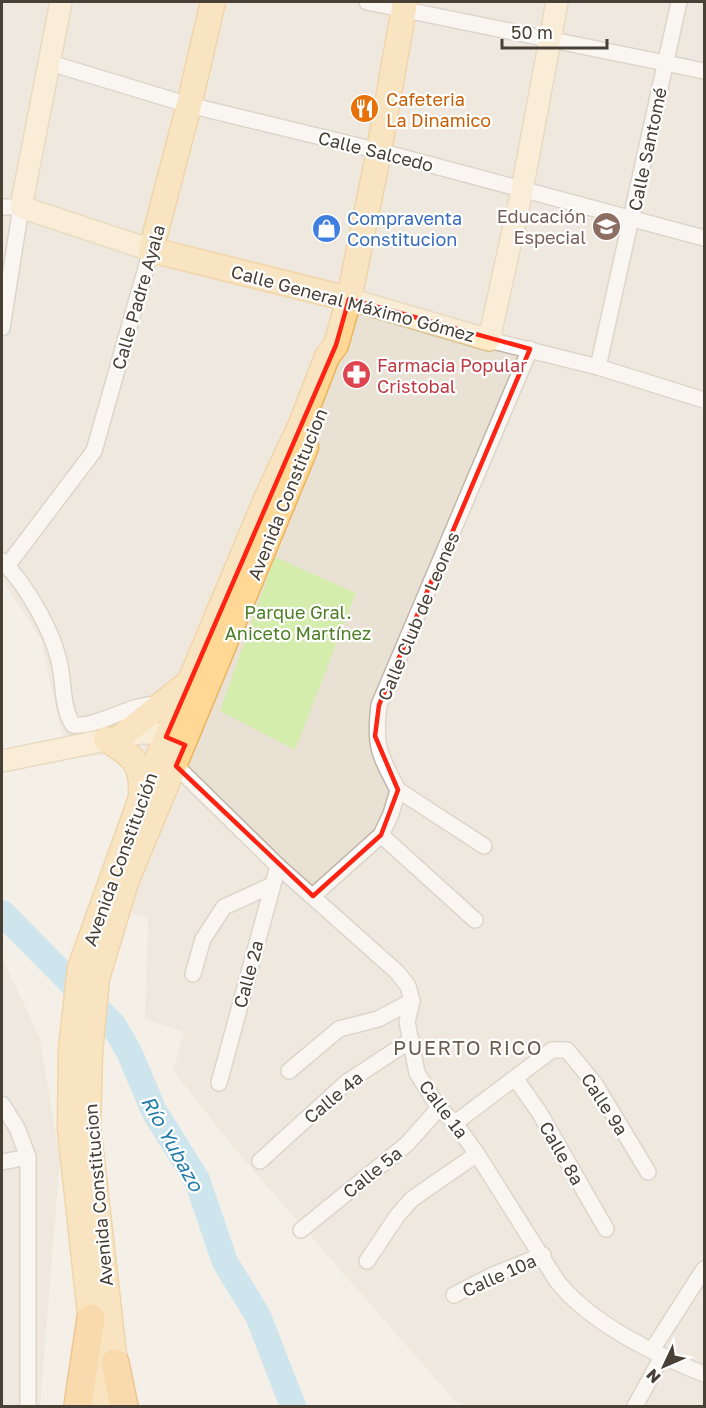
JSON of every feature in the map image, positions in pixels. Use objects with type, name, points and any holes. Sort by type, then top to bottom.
[{"type":"highway","points":[[78,1407],[91,1318]]},
{"type":"highway","points":[[115,1363],[122,1407]]},
{"type":"main road","name":"Calle Padre Ayala","points":[[151,250],[213,2]]},
{"type":"main road","points":[[336,345],[379,151],[404,6]]},
{"type":"main road","name":"Calle General Máximo Gómez","points":[[151,250],[348,299]]},
{"type":"main road","name":"Avenida Constitución","points":[[89,973],[141,798],[176,749],[170,709],[190,681],[327,357],[336,345]]},
{"type":"main road","name":"Avenida Constitucion","points":[[115,1363],[79,1127],[90,1053],[89,973],[176,749],[324,401],[338,360],[336,345]]},
{"type":"main road","points":[[141,798],[139,768],[135,760],[110,738],[170,709]]},
{"type":"main road","points":[[79,1127],[91,1318],[100,1407]]},
{"type":"street","points":[[2,327],[11,207],[61,2]]},
{"type":"street","points":[[367,2],[404,6],[705,70]]},
{"type":"street","points":[[489,340],[522,190],[557,2]]},
{"type":"street","name":"Calle Santomé","points":[[598,367],[679,2]]},
{"type":"street","name":"Calle Salcedo","points":[[47,62],[189,105],[379,151],[705,238]]},
{"type":"street","name":"Calle General Máximo Gómez","points":[[11,207],[151,250]]},
{"type":"street","name":"Calle Padre Ayala","points":[[4,563],[94,451],[151,250]]},
{"type":"street","name":"Calle General Máximo Gómez","points":[[348,299],[489,340],[530,348],[598,367],[705,400]]},
{"type":"street","name":"Calle Club de Leones","points":[[398,790],[380,757],[375,736],[379,705],[530,348]]},
{"type":"street","points":[[4,563],[45,621],[60,664],[66,715],[73,725],[85,726],[146,703],[170,709]]},
{"type":"street","points":[[2,761],[110,738],[156,733],[176,749],[278,866],[397,972],[408,986],[412,1001],[378,1019],[339,1029],[289,1071]]},
{"type":"street","points":[[313,896],[381,835],[391,814],[398,790],[484,846]]},
{"type":"street","points":[[381,835],[475,920]]},
{"type":"street","name":"Calle 2ª","points":[[219,1083],[270,886],[278,866]]},
{"type":"street","points":[[193,974],[203,939],[224,907],[270,886]]},
{"type":"street","name":"Calle 1ª","points":[[412,1001],[407,1022],[417,1073],[439,1108],[455,1123],[477,1155],[543,1255],[557,1281],[571,1298],[657,1354],[705,1374]]},
{"type":"street","name":"Calle 4ª","points":[[260,1161],[347,1082],[411,1040]]},
{"type":"street","name":"Calle 9ª","points":[[515,1078],[552,1050],[567,1050],[595,1084],[648,1172]]},
{"type":"street","points":[[455,1123],[515,1078]]},
{"type":"street","name":"Calle 8ª","points":[[515,1078],[539,1112],[606,1229]]},
{"type":"street","points":[[2,1104],[17,1128],[28,1157],[28,1407]]},
{"type":"street","name":"Calle 5ª","points":[[301,1230],[407,1144],[439,1108]]},
{"type":"street","points":[[367,1261],[397,1216],[412,1199],[477,1155]]},
{"type":"street","points":[[2,1162],[28,1157]]},
{"type":"street","name":"Calle 10ª","points":[[454,1295],[493,1275],[543,1255]]},
{"type":"street","points":[[635,1407],[657,1354],[705,1269]]},
{"type":"highlighted area","points":[[349,299],[530,349],[379,705],[375,736],[398,790],[381,835],[313,896],[176,766],[185,745],[166,737],[336,345]]},
{"type":"shaded area","points":[[2,2],[704,2],[704,1406],[471,1406],[455,1401],[233,1147],[173,1070],[184,1032],[145,1019],[148,918],[130,912],[138,871],[130,765],[117,754],[73,758],[61,731],[41,640],[2,579]]},
{"type":"shaded area","points":[[2,957],[40,1039],[60,1159],[40,1406],[2,1406]]},
{"type":"green space","name":"Parque Gral. Aniceto Martínez","points":[[275,557],[356,593],[295,750],[220,711]]},
{"type":"waterway","name":"Río Yubazo","points":[[2,913],[114,1026],[129,1052],[154,1111],[197,1180],[225,1262],[258,1316],[293,1406]]},
{"type":"place","name":"Cafeteria La Dinamico","points":[[365,109]]},
{"type":"place","name":"Educación Especial","points":[[607,226]]},
{"type":"place","name":"Compraventa Constitucion","points":[[326,228]]},
{"type":"place","name":"Farmacia Popular Cristobal","points":[[356,375]]},
{"type":"district","name":"PUERTO RICO","points":[[468,1047]]}]
